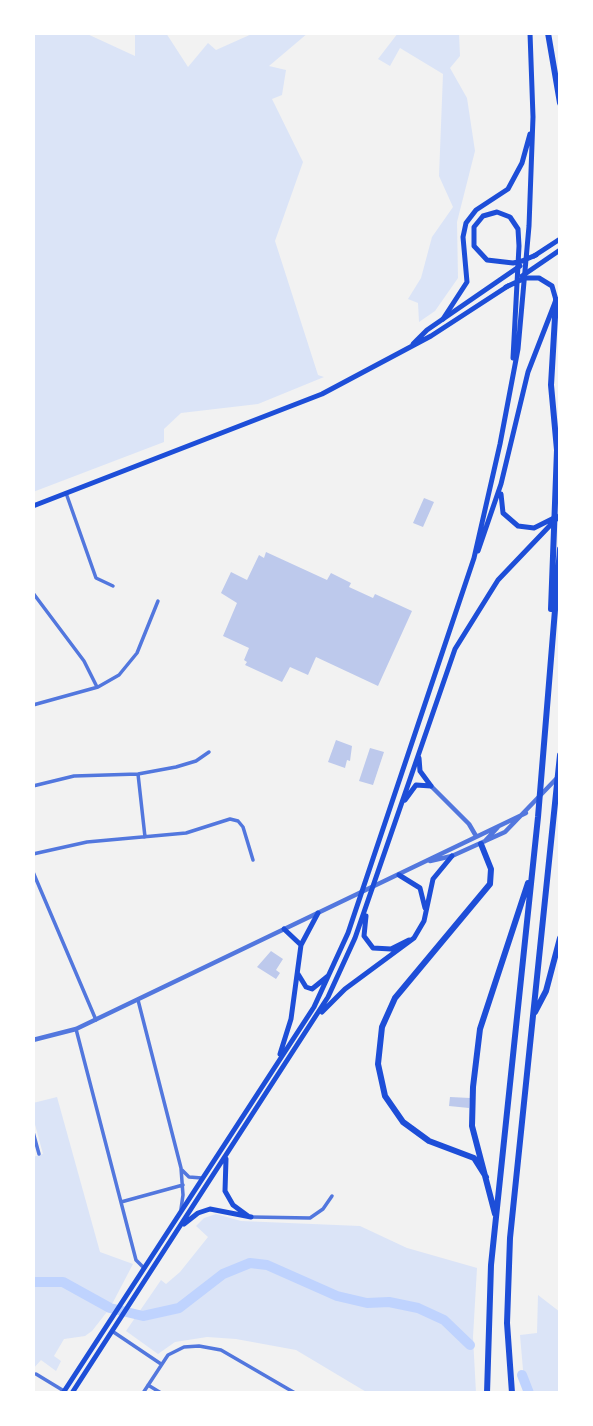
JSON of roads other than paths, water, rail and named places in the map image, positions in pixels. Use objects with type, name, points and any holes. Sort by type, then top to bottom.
[{"type":"highway","points":[[548,33],[560,103]]},
{"type":"highway","points":[[551,639],[553,530],[558,513],[557,450],[551,385],[556,300]]},
{"type":"highway","points":[[487,1389],[487,1329],[496,1217],[532,867],[560,549]]},
{"type":"highway","points":[[512,1393],[508,1337],[510,1238],[560,755]]},
{"type":"highway","points":[[481,844],[491,869],[490,884],[395,998],[382,1027],[377,1063],[385,1096],[402,1122],[429,1141],[474,1158],[486,1177]]},
{"type":"highway","points":[[496,1217],[471,1122],[478,1040],[532,867]]},
{"type":"highway","points":[[533,1017],[546,991],[560,938]]},
{"type":"main road","points":[[63,1392],[275,1066],[333,971],[474,558],[511,381],[528,239],[533,117],[529,33]]},
{"type":"main road","points":[[443,319],[465,288],[468,271],[463,240],[465,226],[476,210],[499,197],[508,188],[519,169],[533,117]]},
{"type":"main road","points":[[511,381],[516,302],[519,246],[517,226],[510,217],[500,213],[483,216],[473,231],[475,249],[487,260],[513,263],[536,255]]},
{"type":"main road","points":[[413,344],[443,319],[560,239]]},
{"type":"main road","points":[[33,506],[313,399],[413,344],[431,337],[560,250]]},
{"type":"main road","points":[[474,558],[484,540],[501,484],[528,372],[556,300],[552,286],[539,278],[525,278],[506,288]]},
{"type":"main road","points":[[501,484],[503,513],[519,526],[538,527],[558,513]]},
{"type":"main road","points":[[72,1393],[313,1023],[343,968],[451,659],[468,624],[512,563],[558,513]]},
{"type":"main road","points":[[418,753],[420,771],[431,786]]},
{"type":"main road","points":[[398,812],[414,786],[431,786]]},
{"type":"main road","points":[[313,1023],[342,992],[402,949],[417,934],[433,879],[452,856]]},
{"type":"main road","points":[[399,875],[420,888],[425,914]]},
{"type":"main road","points":[[370,896],[364,933],[368,944],[376,949],[391,949],[417,934]]},
{"type":"main road","points":[[275,1066],[290,1024],[300,945],[318,913]]},
{"type":"main road","points":[[284,929],[300,945]]},
{"type":"main road","points":[[298,972],[304,985],[312,989],[333,971]]},
{"type":"main road","points":[[227,1154],[225,1191],[233,1205],[251,1217]]},
{"type":"main road","points":[[179,1228],[194,1215],[210,1209],[251,1217]]},
{"type":"street","points":[[65,493],[96,578],[114,586]]},
{"type":"street","points":[[33,594],[84,661],[97,687]]},
{"type":"street","points":[[33,705],[97,687],[119,675],[132,661],[158,601]]},
{"type":"street","points":[[33,786],[74,776],[138,774],[187,764],[209,752]]},
{"type":"street","points":[[138,774],[145,837]]},
{"type":"street","points":[[427,861],[452,856],[505,832],[560,775]]},
{"type":"street","points":[[431,786],[469,824],[476,836]]},
{"type":"street","points":[[33,1040],[76,1029],[96,1020],[526,813]]},
{"type":"street","points":[[33,854],[66,845],[186,833],[234,819],[243,827],[253,860]]},
{"type":"street","points":[[481,844],[501,824]]},
{"type":"street","points":[[33,872],[96,1020]]},
{"type":"street","points":[[138,1000],[181,1168],[183,1199],[178,1216]]},
{"type":"street","points":[[76,1029],[136,1260],[144,1268]]},
{"type":"street","points":[[33,1132],[35,1148],[39,1154]]},
{"type":"street","points":[[181,1168],[189,1177],[203,1178]]},
{"type":"street","points":[[120,1202],[183,1185]]},
{"type":"street","points":[[251,1217],[310,1219],[323,1209],[332,1196]]},
{"type":"street","points":[[112,1331],[161,1364]]},
{"type":"street","points":[[143,1393],[168,1355],[184,1347],[213,1348],[295,1393]]},
{"type":"street","points":[[36,1374],[63,1392]]},
{"type":"street","points":[[148,1385],[161,1393]]},
{"type":"waterway","points":[[33,1282],[63,1282],[110,1308],[143,1316],[179,1308],[223,1274],[250,1263],[267,1265],[337,1296],[367,1303],[389,1302],[418,1308],[444,1320],[470,1345]]},
{"type":"waterway","points":[[522,1375],[529,1393]]}]
